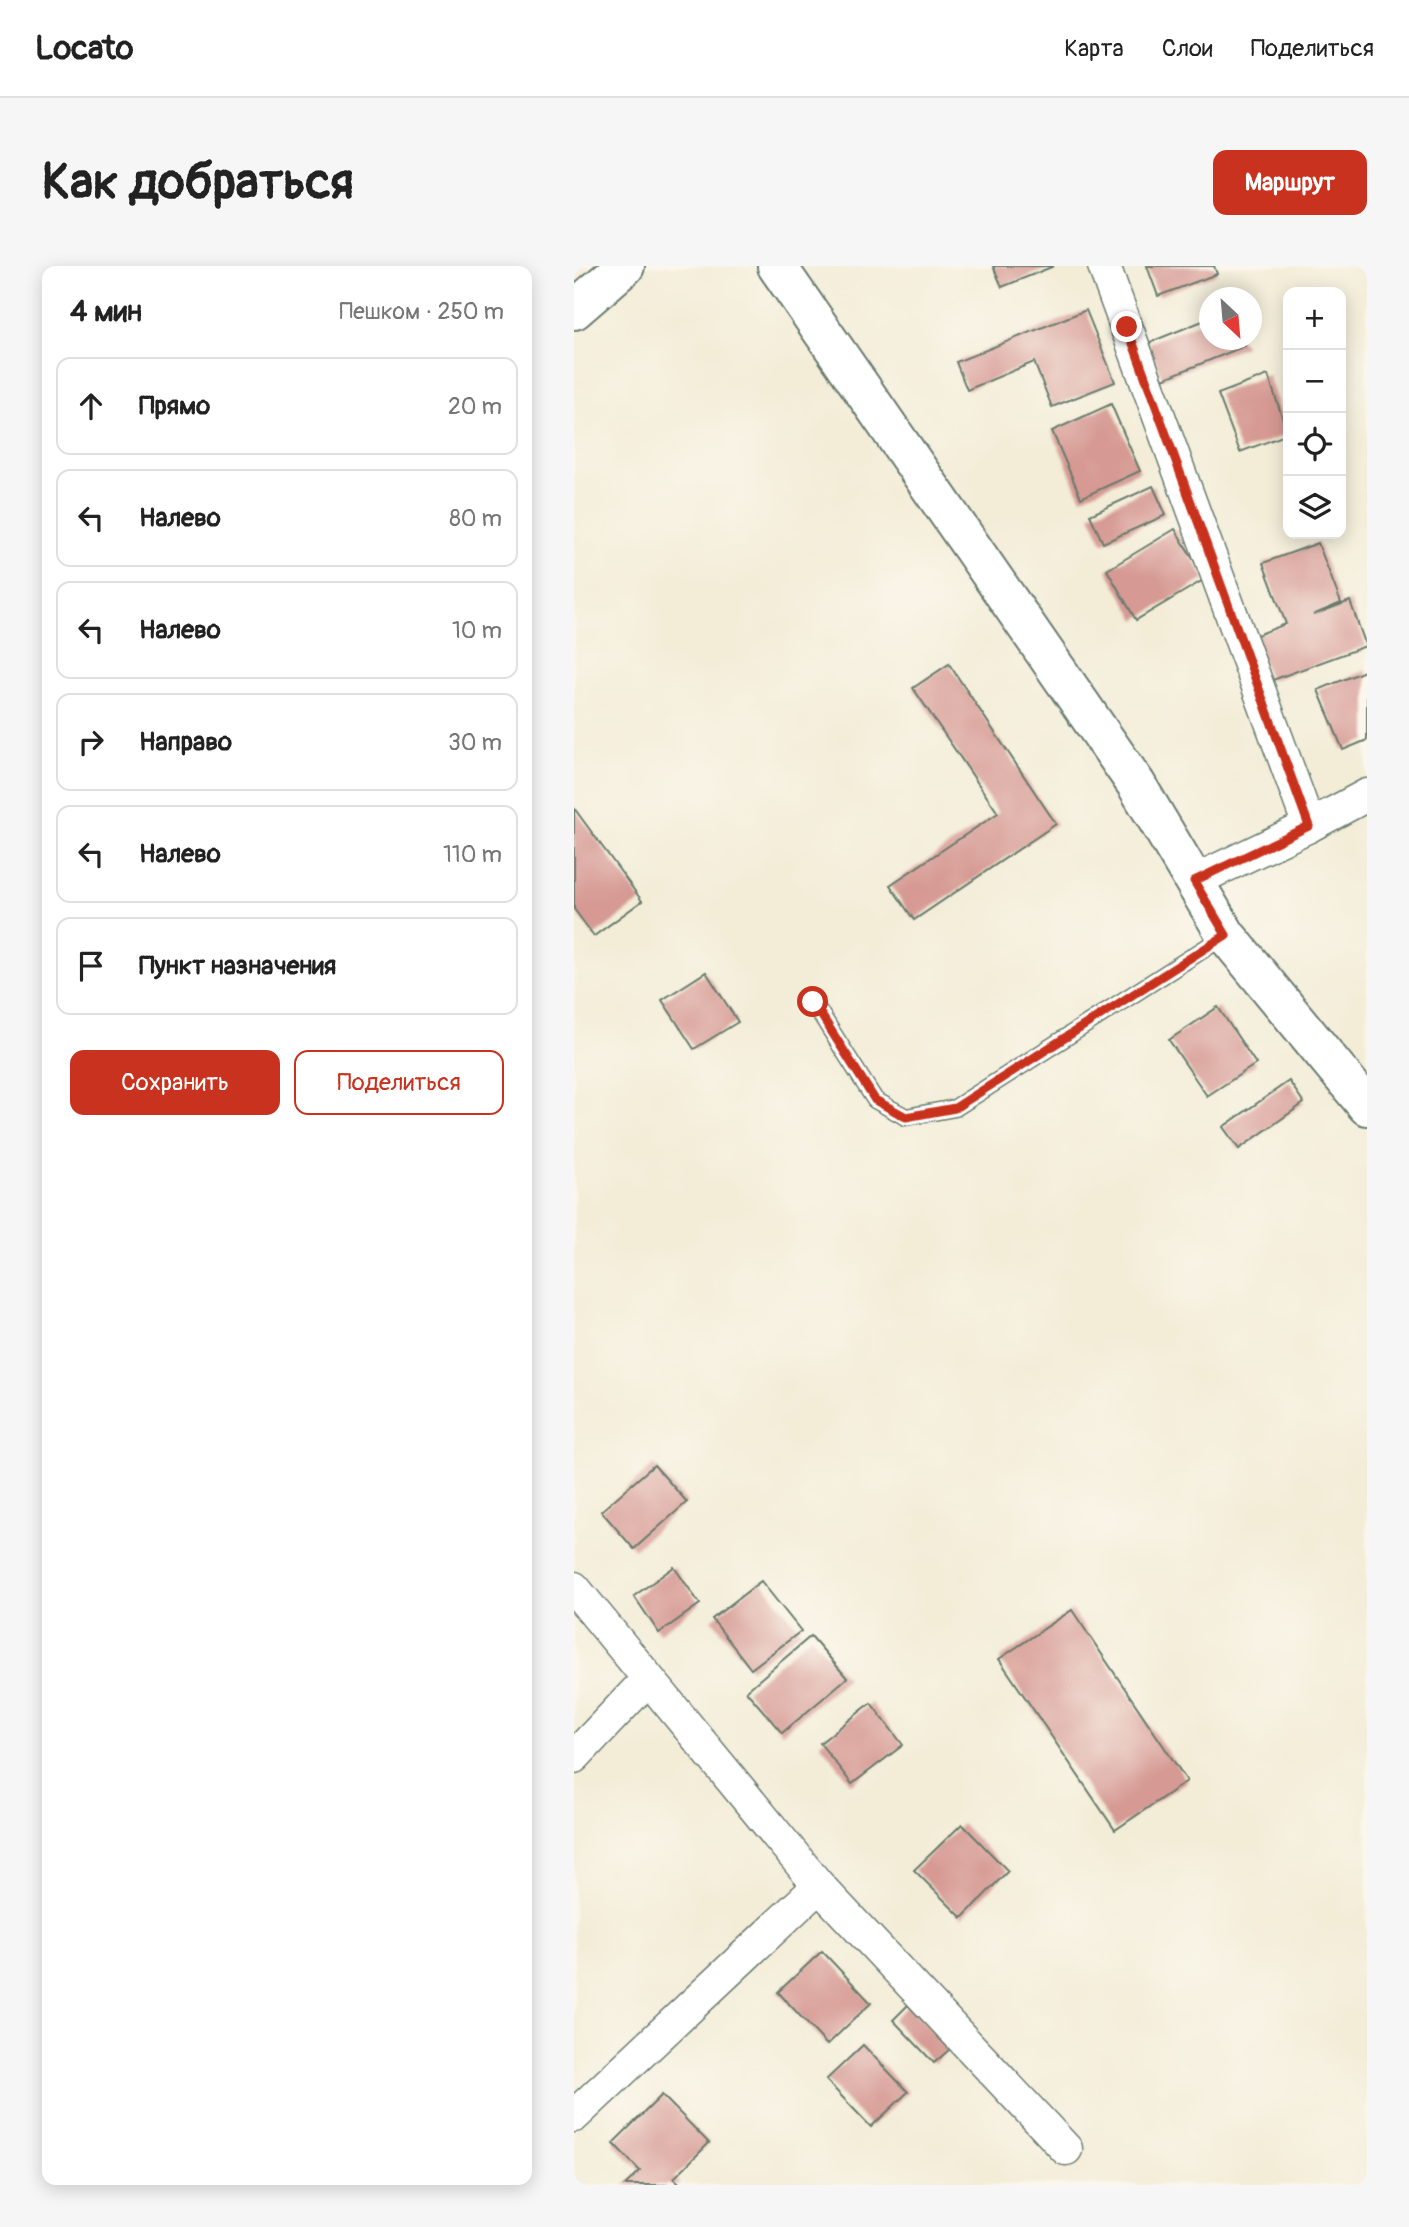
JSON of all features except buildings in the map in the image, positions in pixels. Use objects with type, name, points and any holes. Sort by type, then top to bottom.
[{"type":"street","points":[[574,310],[625,266]]},
{"type":"street","points":[[777,266],[1136,784],[1226,935],[1367,1107]]},
{"type":"street","points":[[1104,266],[1309,826]]},
{"type":"street","points":[[1194,881],[1367,795]]},
{"type":"street","points":[[574,1588],[819,1886],[1066,2149]]},
{"type":"street","points":[[574,1757],[648,1679]]},
{"type":"street","points":[[574,2116],[819,1886]]},
{"type":"lane","points":[[813,1002],[875,1100],[906,1117],[955,1108],[1226,935]]},
{"type":"route","points":[[813,1002],[875,1100],[906,1117],[955,1108],[1226,935],[1194,881],[1309,826],[1127,327]]}]
